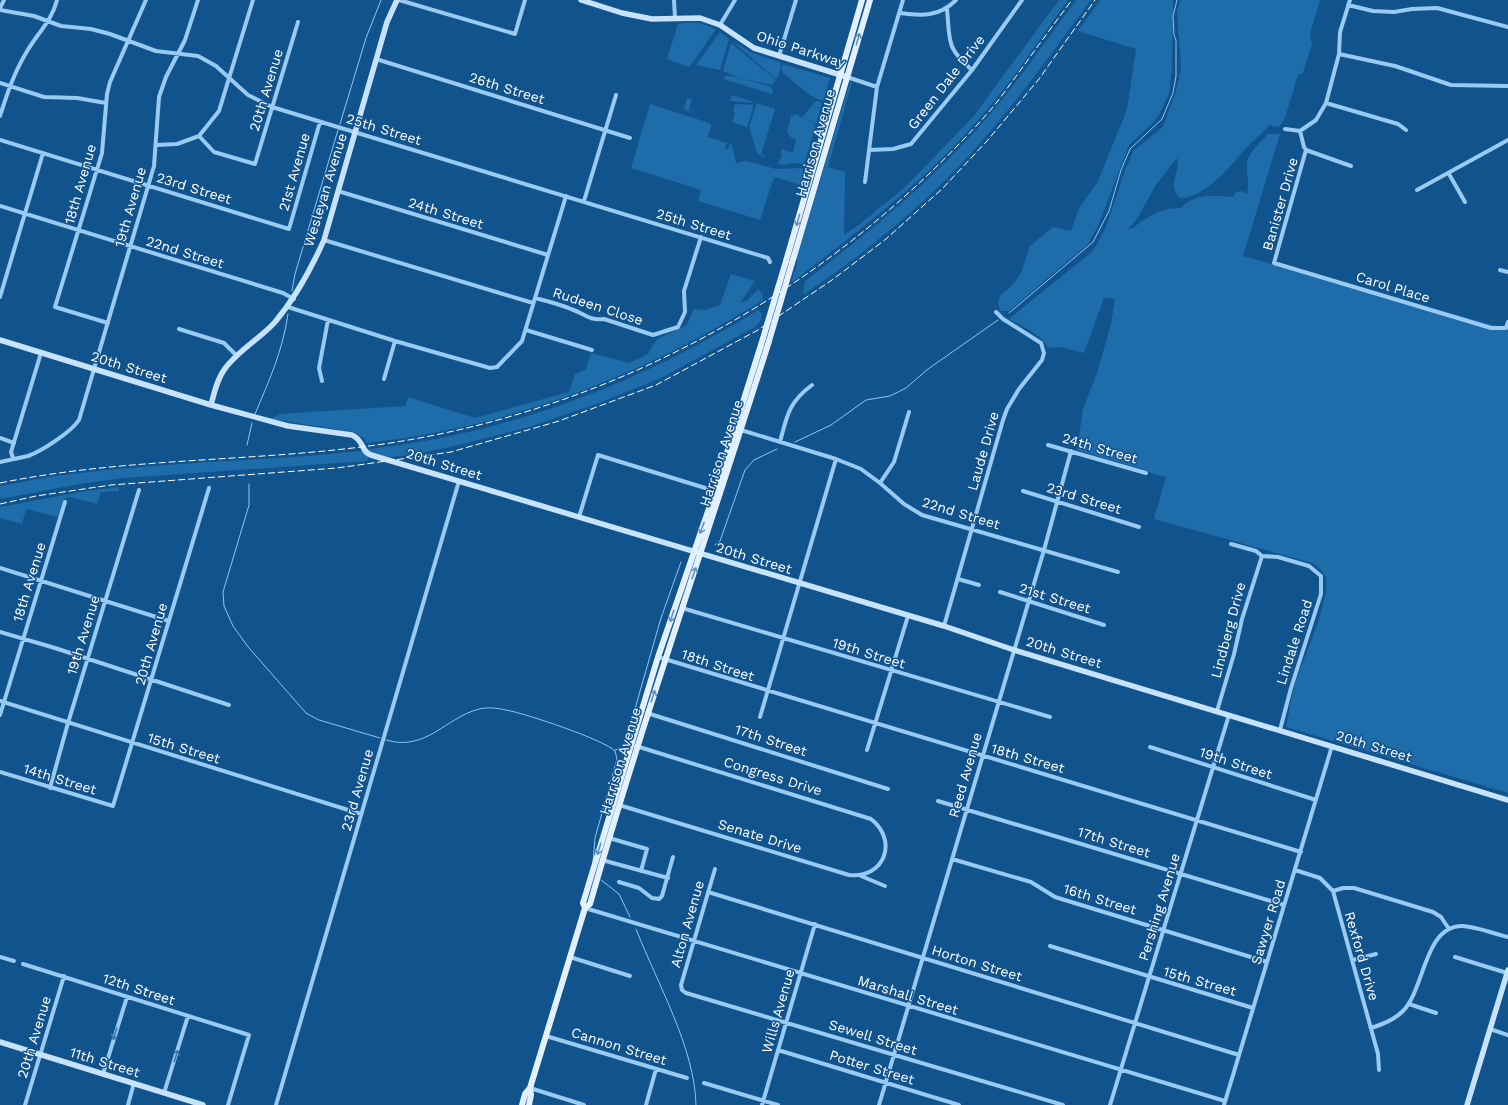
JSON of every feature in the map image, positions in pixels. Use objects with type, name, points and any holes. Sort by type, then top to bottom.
[{"type":"main road","name":"Harrison Avenue","points":[[844,76],[862,0]]},
{"type":"main road","name":"Harrison Avenue","points":[[522,1105],[525,1094],[530,1088],[585,908],[590,904],[619,805],[634,746],[647,713],[661,658],[682,608],[701,554],[768,341],[789,262],[844,76],[870,0]]},
{"type":"main road","name":"Harrison Avenue","points":[[585,908],[583,903],[634,746],[693,552],[715,491],[789,262]]},
{"type":"main road","name":"Harrison Avenue","points":[[529,1105],[531,1095],[530,1088]]},
{"type":"street","points":[[0,9],[4,0]]},
{"type":"street","points":[[0,116],[9,87],[26,52],[48,22],[57,0]]},
{"type":"street","name":"18th Avenue","points":[[108,323],[55,307],[97,170],[104,139],[106,103],[110,82],[129,42],[146,0]]},
{"type":"street","name":"19th Avenue","points":[[13,458],[28,456],[38,451],[74,428],[79,420],[148,186],[157,145],[159,97],[166,77],[190,29],[198,0]]},
{"type":"street","points":[[157,145],[177,144],[199,136],[219,111],[253,0]]},
{"type":"street","points":[[398,0],[515,34],[525,0]]},
{"type":"street","name":"Wesleyan Avenue","points":[[211,405],[215,388],[224,371],[237,356],[274,324],[294,299],[312,267],[324,240],[387,22],[398,0]]},
{"type":"street","name":"Ohio Parkway","points":[[580,0],[622,13],[652,19],[700,18],[720,25],[754,48],[877,87]]},
{"type":"street","points":[[674,0],[675,18]]},
{"type":"street","points":[[720,25],[734,0]]},
{"type":"street","points":[[779,56],[796,0]]},
{"type":"street","points":[[865,182],[877,87],[903,0]]},
{"type":"street","points":[[900,13],[923,16],[947,9],[956,0]]},
{"type":"street","name":"Green Dale Drive","points":[[870,150],[893,149],[911,144],[972,70],[1022,0]]},
{"type":"street","points":[[1285,129],[1300,131],[1316,120],[1326,103],[1339,54],[1340,32],[1349,2],[1373,10],[1394,12],[1437,8],[1508,27]]},
{"type":"street","name":"25th Street","points":[[0,9],[34,16],[61,26],[91,29],[110,34],[156,51],[198,56],[207,60],[248,95],[272,107],[701,237],[768,258],[770,262]]},
{"type":"street","points":[[947,9],[951,47],[958,59],[972,70]]},
{"type":"street","name":"20th Avenue","points":[[199,136],[214,152],[255,164],[298,22]]},
{"type":"street","points":[[1339,54],[1395,66],[1451,85],[1508,86]]},
{"type":"street","name":"26th Street","points":[[376,59],[630,138]]},
{"type":"street","points":[[0,83],[44,97],[77,98],[106,103]]},
{"type":"street","points":[[584,201],[616,95]]},
{"type":"street","points":[[1326,103],[1398,124],[1406,130]]},
{"type":"street","name":"21st Avenue","points":[[289,228],[320,122]]},
{"type":"street","points":[[1300,131],[1306,150],[1351,166]]},
{"type":"street","name":"23rd Street","points":[[0,140],[289,228]]},
{"type":"street","points":[[1417,190],[1449,174],[1506,141],[1508,146]]},
{"type":"street","name":"Banister Drive","points":[[1274,263],[1306,150]]},
{"type":"street","points":[[0,297],[43,153]]},
{"type":"street","points":[[1449,174],[1465,202]]},
{"type":"street","name":"24th Street","points":[[338,191],[548,255]]},
{"type":"street","points":[[288,307],[395,341],[490,368],[497,367],[522,341],[566,196]]},
{"type":"street","name":"22nd Street","points":[[0,206],[283,293],[294,299]]},
{"type":"street","name":"Rudeen Close","points":[[535,298],[574,309],[580,314],[597,320],[604,319],[653,335],[673,329],[680,326],[685,312],[684,291],[701,237]]},
{"type":"street","points":[[324,240],[533,303]]},
{"type":"street","name":"Carol Place","points":[[1274,263],[1491,328],[1506,328],[1508,322]]},
{"type":"street","points":[[1500,270],[1508,272]]},
{"type":"street","name":"Laude Drive","points":[[944,626],[999,431],[1007,409],[1019,389],[1042,360],[1044,353],[1041,344],[996,312]]},
{"type":"street","points":[[322,381],[319,368],[328,320]]},
{"type":"street","points":[[180,329],[224,343],[237,356]]},
{"type":"street","points":[[526,330],[592,350]]},
{"type":"street","name":"20th Street","points":[[0,340],[211,405],[288,426],[352,435],[360,440],[368,454],[944,626],[1014,650],[1508,800]]},
{"type":"street","points":[[384,379],[395,341]]},
{"type":"street","points":[[0,462],[13,458],[12,452],[14,443],[41,353]]},
{"type":"street","points":[[780,442],[790,408],[798,394],[812,384]]},
{"type":"street","points":[[880,483],[894,462],[909,412]]},
{"type":"street","name":"22nd Street","points":[[740,430],[836,459],[860,469],[880,483],[904,504],[922,515],[972,528],[1118,572]]},
{"type":"street","points":[[0,438],[14,443]]},
{"type":"street","name":"24th Street","points":[[1048,445],[1146,473]]},
{"type":"street","name":"Reed Avenue","points":[[879,1105],[1072,452]]},
{"type":"street","points":[[579,517],[598,455],[715,491]]},
{"type":"street","points":[[760,717],[836,459]]},
{"type":"street","name":"23rd Avenue","points":[[276,1105],[459,482]]},
{"type":"street","name":"20th Avenue","points":[[113,806],[133,744],[209,488]]},
{"type":"street","name":"19th Avenue","points":[[50,788],[87,659],[139,490]]},
{"type":"street","name":"23rd Street","points":[[1023,491],[1139,527]]},
{"type":"street","name":"18th Avenue","points":[[0,715],[2,702],[65,502]]},
{"type":"street","points":[[1231,544],[1256,551],[1262,556]]},
{"type":"street","name":"Lindale Road","points":[[1262,556],[1278,557],[1309,566],[1321,576],[1321,594],[1290,688],[1280,730]]},
{"type":"street","name":"Lindberg Drive","points":[[1217,711],[1234,654],[1242,619],[1262,556]]},
{"type":"street","points":[[0,568],[169,621]]},
{"type":"street","points":[[958,579],[979,585]]},
{"type":"street","name":"21st Street","points":[[1000,592],[1104,625]]},
{"type":"street","name":"19th Street","points":[[682,608],[998,703],[1050,717]]},
{"type":"street","points":[[867,750],[908,616]]},
{"type":"street","points":[[0,632],[228,704]]},
{"type":"street","name":"18th Street","points":[[661,658],[767,692],[1301,852]]},
{"type":"street","name":"15th Street","points":[[2,702],[361,814]]},
{"type":"street","name":"17th Street","points":[[647,713],[888,789]]},
{"type":"street","name":"Pershing Avenue","points":[[1110,1105],[1229,715]]},
{"type":"street","name":"Congress Drive","points":[[634,746],[871,819],[884,832],[887,845],[886,852],[874,870],[860,876]]},
{"type":"street","name":"Sawyer Road","points":[[1224,1103],[1332,746]]},
{"type":"street","name":"19th Street","points":[[1150,748],[1316,800]]},
{"type":"street","name":"14th Street","points":[[0,772],[113,806]]},
{"type":"street","name":"17th Street","points":[[938,800],[1284,905]]},
{"type":"street","name":"Senate Drive","points":[[619,805],[842,873],[860,876],[885,886]]},
{"type":"street","points":[[609,838],[647,849],[641,871]]},
{"type":"street","points":[[619,882],[639,888],[652,898],[659,899],[662,896],[668,878],[673,857]]},
{"type":"street","name":"16th Street","points":[[952,858],[1031,882],[1055,897],[1267,962]]},
{"type":"street","points":[[602,860],[668,878]]},
{"type":"street","name":"Alton Avenue","points":[[681,985],[715,868]]},
{"type":"street","points":[[1295,870],[1320,878],[1333,891],[1343,888],[1354,888],[1433,912],[1441,917],[1449,929]]},
{"type":"street","name":"Rexford Drive","points":[[1333,891],[1378,1054],[1379,1070]]},
{"type":"street","name":"Horton Street","points":[[708,892],[1239,1055]]},
{"type":"street","name":"Marshall Street","points":[[585,908],[1120,1070],[1224,1103]]},
{"type":"street","name":"Wills Avenue","points":[[762,1103],[815,924]]},
{"type":"street","points":[[1371,1028],[1384,1024],[1397,1017],[1409,1004],[1436,942],[1449,929],[1465,926],[1508,938]]},
{"type":"street","name":"15th Street","points":[[1050,946],[1253,1008]]},
{"type":"street","points":[[1353,960],[1376,954]]},
{"type":"street","points":[[0,957],[14,961]]},
{"type":"street","points":[[570,957],[630,976]]},
{"type":"street","points":[[1455,957],[1508,971],[1467,1105]]},
{"type":"street","name":"12th Street","points":[[23,964],[249,1035],[228,1105]]},
{"type":"street","name":"20th Avenue","points":[[25,1105],[64,976]]},
{"type":"street","name":"Sewell Street","points":[[681,985],[682,990],[686,993],[1063,1105]]},
{"type":"street","points":[[103,1074],[127,996]]},
{"type":"street","points":[[1409,1004],[1436,1013]]},
{"type":"street","points":[[164,1093],[188,1016]]},
{"type":"street","points":[[1490,1029],[1508,1034]]},
{"type":"street","name":"Cannon Street","points":[[546,1036],[687,1078]]},
{"type":"street","name":"11th Street","points":[[0,1042],[203,1105]]},
{"type":"street","name":"Potter Street","points":[[778,1050],[959,1105]]},
{"type":"street","points":[[646,1105],[656,1069]]},
{"type":"street","points":[[128,1105],[134,1083]]},
{"type":"street","points":[[704,1083],[762,1103],[778,1105]]},
{"type":"street","points":[[530,1088],[584,1105]]},
{"type":"shaded area","points":[[1059,0],[1068,0],[1007,85],[963,136],[917,182],[868,223],[791,283],[798,260],[796,260],[850,82],[852,82],[828,167],[845,172],[844,235],[860,224],[904,188],[973,117]]},
{"type":"shaded area","points":[[1076,0],[1091,0],[1019,97],[972,152],[928,197],[880,239],[803,295],[805,281],[917,190],[978,128],[1016,81]]},
{"type":"shaded area","points":[[1100,0],[1173,0],[1172,68],[1169,94],[1154,122],[1129,145],[1098,226],[1088,244],[1009,311],[1000,311],[998,302],[1000,296],[1013,284],[1021,273],[1030,246],[1053,227],[1071,231],[1079,208],[1097,183],[1127,110],[1136,49],[1078,31]]},
{"type":"shaded area","points":[[1181,0],[1320,0],[1310,34],[1312,44],[1303,73],[1298,75],[1285,118],[1279,127],[1269,125],[1216,180],[1199,193],[1189,197],[1180,198],[1174,189],[1178,163],[1177,158],[1156,185],[1137,219],[1128,229],[1134,227],[1156,213],[1181,208],[1186,203],[1198,197],[1233,197],[1236,192],[1242,191],[1247,194],[1247,163],[1249,156],[1268,134],[1280,134],[1243,256],[1508,329],[1508,793],[1286,727],[1296,680],[1324,600],[1326,586],[1324,574],[1312,563],[1154,519],[1166,477],[1077,450],[1083,409],[1097,373],[1111,324],[1115,299],[1104,298],[1084,353],[1060,347],[1048,348],[1036,335],[1009,319],[1093,251],[1106,227],[1125,170],[1134,150],[1163,127],[1176,91],[1181,68],[1177,10]]},
{"type":"shaded area","points":[[688,22],[699,23],[716,29],[691,65],[688,67],[667,59],[678,24]]},
{"type":"shaded area","points":[[720,32],[729,39],[720,70],[696,65]]},
{"type":"shaded area","points":[[732,41],[753,53],[781,63],[779,75],[776,79]]},
{"type":"shaded area","points":[[731,43],[776,80],[772,85],[739,78],[723,71]]},
{"type":"shaded area","points":[[783,64],[830,78],[823,101],[811,96],[783,73],[781,69]]},
{"type":"shaded area","points":[[726,75],[770,86],[773,92],[772,94],[723,79]]},
{"type":"shaded area","points":[[732,95],[754,102],[754,103],[730,101]]},
{"type":"shaded area","points":[[687,98],[692,99],[689,110],[695,114],[684,109]]},
{"type":"shaded area","points":[[816,101],[822,102],[816,124],[802,117]]},
{"type":"shaded area","points":[[757,103],[775,109],[761,155],[765,156],[765,158],[757,153],[749,127]]},
{"type":"shaded area","points":[[650,104],[709,123],[711,126],[708,137],[727,143],[725,148],[728,149],[730,144],[732,145],[736,163],[747,161],[776,169],[803,168],[804,186],[774,177],[760,220],[698,201],[701,190],[631,168]]},
{"type":"shaded area","points":[[735,104],[754,105],[747,127],[732,122],[735,113],[733,112]]},
{"type":"shaded area","points":[[796,114],[816,125],[804,164],[794,163],[780,165],[778,162],[782,157],[781,149],[793,153],[796,139],[790,137],[787,131],[791,116]]},
{"type":"shaded area","points":[[731,274],[755,281],[740,303],[748,300],[758,289],[762,294],[763,300],[687,344],[647,363],[565,397],[523,411],[481,423],[438,432],[366,443],[365,439],[354,432],[271,419],[279,414],[405,406],[408,397],[475,418],[569,392],[575,374],[586,369],[591,353],[629,363],[647,355],[657,339],[686,326],[694,309],[705,310],[720,305]]},
{"type":"shaded area","points":[[758,310],[762,314],[761,320],[755,327],[661,378],[599,403],[532,426],[459,445],[412,455],[390,457],[373,453],[368,449],[420,442],[471,432],[570,402],[667,361]]},
{"type":"shaded area","points":[[362,451],[369,458],[367,461],[124,478],[85,483],[0,499],[0,486],[63,475],[144,467]]},
{"type":"shaded area","points":[[119,487],[119,491],[101,492],[97,504],[70,497],[64,499],[58,517],[26,509],[22,524],[0,518],[0,507],[86,491]]},
{"type":"waterway","points":[[340,124],[366,38],[381,0]]},
{"type":"waterway","points":[[1009,313],[1093,242],[1109,211],[1121,170],[1130,149],[1162,119],[1173,93],[1176,76],[1176,40],[1174,35],[1173,16],[1177,0]]},
{"type":"waterway","points":[[292,291],[295,274],[338,130]]},
{"type":"waterway","points":[[255,414],[279,353],[288,314]]},
{"type":"waterway","points":[[795,442],[831,425],[866,400],[890,396],[906,388],[928,369],[998,320]]},
{"type":"waterway","points":[[247,445],[252,423]]},
{"type":"waterway","points":[[715,545],[720,541],[745,470],[754,460],[777,449]]},
{"type":"waterway","points":[[249,484],[249,505],[223,592],[224,606],[233,626],[249,648],[306,713],[319,720],[380,738]]},
{"type":"waterway","points":[[615,750],[624,747],[661,618],[681,562]]},
{"type":"waterway","points":[[386,740],[400,742],[424,738],[467,713],[479,709],[492,708],[503,709],[546,721],[596,740],[615,751]]},
{"type":"waterway","points":[[593,862],[595,838],[617,759],[615,751]]},
{"type":"waterway","points":[[601,880],[619,894],[630,917]]},
{"type":"waterway","points":[[636,929],[674,1016],[682,1039],[694,1083],[696,1105]]},
{"type":"railway","points":[[0,483],[92,469],[277,455],[369,446],[457,430],[543,406],[627,375],[707,336],[784,290],[856,237],[924,178],[987,114],[1072,0]]},
{"type":"railway","points":[[0,504],[36,496],[111,485],[337,468],[451,452],[559,421],[656,385],[758,330],[832,280],[886,239],[942,189],[987,141],[1039,79],[1095,0]]}]
